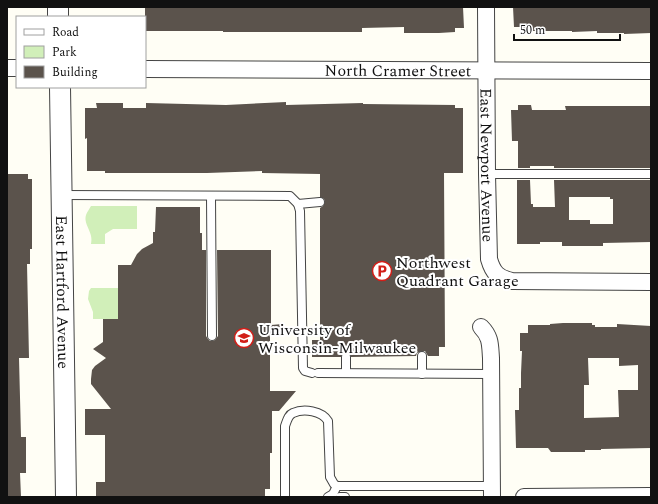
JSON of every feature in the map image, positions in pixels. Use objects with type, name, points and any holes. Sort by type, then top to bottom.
[{"type":"street","name":"East Newport Avenue","points":[[486,7],[489,259],[496,274],[503,279],[512,281],[651,282]]},
{"type":"street","name":"North Cramer Street","points":[[146,69],[651,71]]},
{"type":"street","name":"East Hartford Avenue","points":[[60,88],[66,497]]},
{"type":"street","points":[[481,327],[487,333],[490,343],[492,492]]},
{"type":"street","points":[[524,497],[651,496]]},
{"type":"lane","points":[[487,174],[651,174]]},
{"type":"lane","points":[[62,195],[290,196],[298,204],[300,212],[303,368],[305,371],[315,373],[491,374]]},
{"type":"lane","points":[[211,196],[212,336]]},
{"type":"lane","points":[[298,204],[320,202]]},
{"type":"lane","points":[[422,356],[422,374]]},
{"type":"lane","points":[[346,357],[346,373]]},
{"type":"lane","points":[[285,497],[285,426],[289,416],[294,413],[304,411],[322,414],[328,421],[330,476],[334,484],[337,486],[492,492]]},
{"type":"lane","points":[[328,497],[333,494],[337,486]]},
{"type":"lane","points":[[340,497],[345,497]]},
{"type":"green space","points":[[91,206],[137,206],[137,229],[113,229],[105,234],[105,244],[91,244],[92,240],[85,219]]},
{"type":"green space","points":[[91,288],[118,288],[118,319],[93,319],[93,312],[88,299]]},
{"type":"building","points":[[145,7],[463,7],[464,28],[455,28],[455,32],[439,33],[404,33],[404,27],[362,28],[362,32],[146,31]]},
{"type":"building","points":[[513,7],[651,7],[651,33],[624,34],[597,33],[597,31],[520,31],[520,27],[514,27]]},
{"type":"building","points":[[286,102],[286,105],[363,103],[455,105],[455,108],[463,108],[463,173],[444,173],[445,347],[439,347],[439,356],[428,356],[425,351],[422,351],[417,353],[416,356],[351,357],[349,352],[343,352],[341,357],[312,357],[312,340],[320,340],[320,208],[325,202],[324,199],[320,197],[320,174],[262,173],[262,171],[207,173],[105,173],[105,171],[87,171],[85,108],[97,108],[96,103],[123,103],[123,108],[146,108],[146,103],[226,105]]},
{"type":"building","points":[[518,105],[531,105],[532,110],[566,110],[565,106],[651,106],[651,168],[554,168],[554,166],[530,166],[530,168],[518,168],[518,141],[512,141],[511,110],[518,110]]},
{"type":"building","points":[[7,174],[28,174],[28,179],[32,179],[32,249],[30,249],[30,264],[27,264],[29,358],[19,358],[21,437],[26,437],[26,473],[20,473],[21,497],[7,497]]},
{"type":"building","points":[[517,180],[530,180],[531,204],[533,204],[533,207],[555,207],[554,180],[651,180],[651,242],[603,243],[603,246],[562,246],[562,242],[517,244]],"holes":[[[569,197],[610,197],[610,199],[613,199],[613,224],[590,224],[590,220],[569,220]]]},
{"type":"building","points":[[156,207],[200,207],[200,233],[202,233],[202,250],[206,250],[206,336],[210,341],[215,340],[218,336],[217,250],[271,250],[271,325],[283,324],[283,336],[270,336],[270,391],[296,391],[279,411],[272,411],[270,489],[265,489],[265,497],[96,497],[96,482],[105,482],[105,435],[85,435],[85,409],[111,409],[91,384],[92,370],[106,358],[93,349],[103,342],[103,319],[118,319],[118,265],[131,265],[137,254],[142,249],[153,243]]},
{"type":"building","points":[[592,323],[595,327],[617,327],[617,324],[651,326],[651,448],[601,449],[585,450],[585,452],[551,452],[548,448],[516,448],[515,410],[519,410],[519,388],[521,388],[522,351],[520,351],[520,333],[528,333],[528,325]],"holes":[[[588,358],[619,358],[619,366],[638,365],[638,390],[618,390],[619,417],[584,418],[584,385],[589,385]]]},
{"type":"place","name":"Northwest Quadrant Garage","points":[[382,271]]},
{"type":"place","name":"University of Wisconsin-Milwaukee","points":[[244,338]]}]
